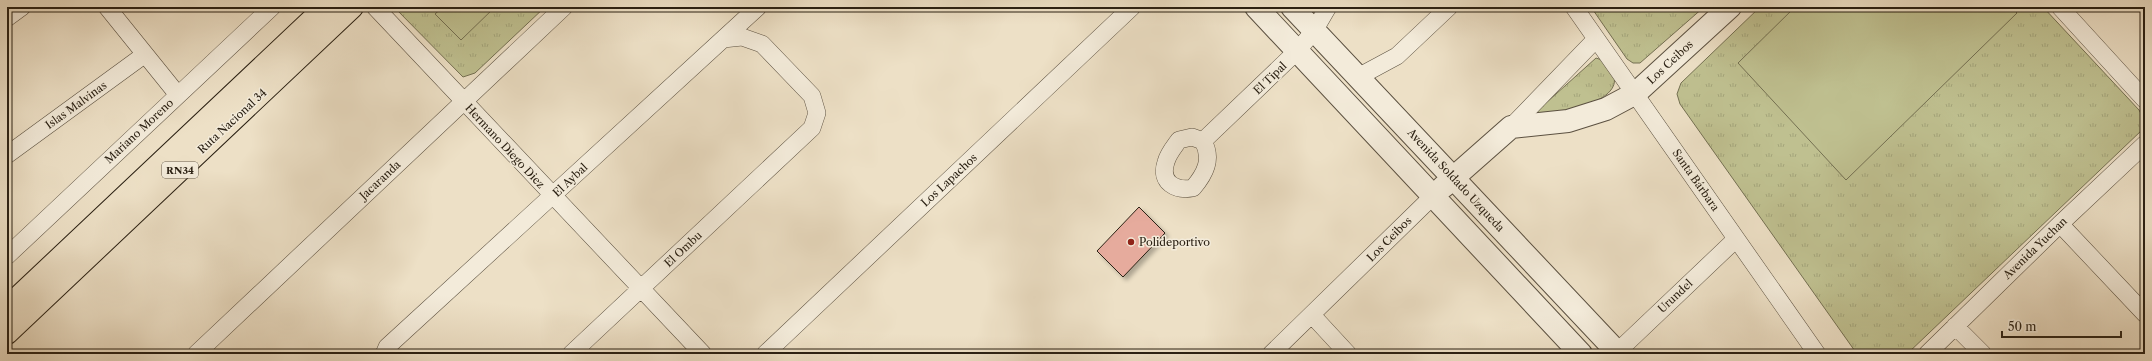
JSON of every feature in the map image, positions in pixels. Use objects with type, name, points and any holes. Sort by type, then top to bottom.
[{"type":"highway","name":"Ruta Nacional 34","points":[[7,308],[326,7]]},
{"type":"highway","name":"Ruta Nacional 34","points":[[7,333],[352,7]]},
{"type":"street","points":[[7,18],[22,7]]},
{"type":"street","points":[[107,7],[144,55],[178,95]]},
{"type":"street","name":"Mariano Moreno","points":[[7,256],[272,7]]},
{"type":"street","name":"Hermano Diego Diez","points":[[375,7],[552,196],[703,354]]},
{"type":"street","name":"Jacaranda","points":[[196,354],[564,7]]},
{"type":"street","name":"El Aybal","points":[[384,354],[387,347],[758,7]]},
{"type":"street","name":"Los Lapachos","points":[[765,354],[1132,7]]},
{"type":"street","points":[[1256,7],[1581,354]]},
{"type":"street","name":"Avenida Soldado Uzqueda","points":[[1292,7],[1617,353]]},
{"type":"street","name":"El Tipal","points":[[1203,141],[1297,51],[1314,30],[1328,7]]},
{"type":"street","points":[[1358,77],[1397,56],[1450,7]]},
{"type":"street","name":"Santa Bárbara","points":[[1574,7],[1636,93],[1817,354]]},
{"type":"street","name":"Los Ceibos","points":[[1511,127],[1568,121],[1606,109],[1636,93],[1730,7]]},
{"type":"street","points":[[2060,7],[2145,100]]},
{"type":"street","name":"El Ombu","points":[[571,354],[812,128],[817,113],[812,96],[762,44],[742,37],[723,39]]},
{"type":"street","name":"Los Ceibos","points":[[1271,354],[1433,196],[1511,127],[1596,39]]},
{"type":"street","name":"Islas Malvinas","points":[[7,154],[144,55]]},
{"type":"street","name":"Avenida Yuchan","points":[[1927,354],[2060,224],[2145,144]]},
{"type":"street","points":[[2060,224],[2145,314]]},
{"type":"street","name":"Urundel","points":[[1617,353],[1736,239]]},
{"type":"street","points":[[1312,315],[1348,354]]},
{"type":"street","points":[[1955,326],[1983,354]]},
{"type":"green space","points":[[394,7],[545,7],[475,73],[463,77]]},
{"type":"green space","points":[[443,7],[495,7],[461,40],[435,14]]},
{"type":"green space","points":[[1591,7],[1704,7],[1640,63],[1633,63],[1627,59]]},
{"type":"green space","points":[[1760,7],[2043,7],[2139,110],[2144,119],[2142,130],[1907,354],[1857,354],[1680,104],[1677,94],[1681,83]]},
{"type":"green space","points":[[1795,7],[2011,7],[2017,13],[1846,180],[1738,63]]},
{"type":"green space","points":[[1596,58],[1602,60],[1614,77],[1613,87],[1606,95],[1580,108],[1527,120]]},
{"type":"building","name":"Polideportivo","points":[[1139,207],[1165,233],[1123,277],[1097,251]]},
{"type":"place","name":"Polideportivo","points":[[1131,242]]}]
